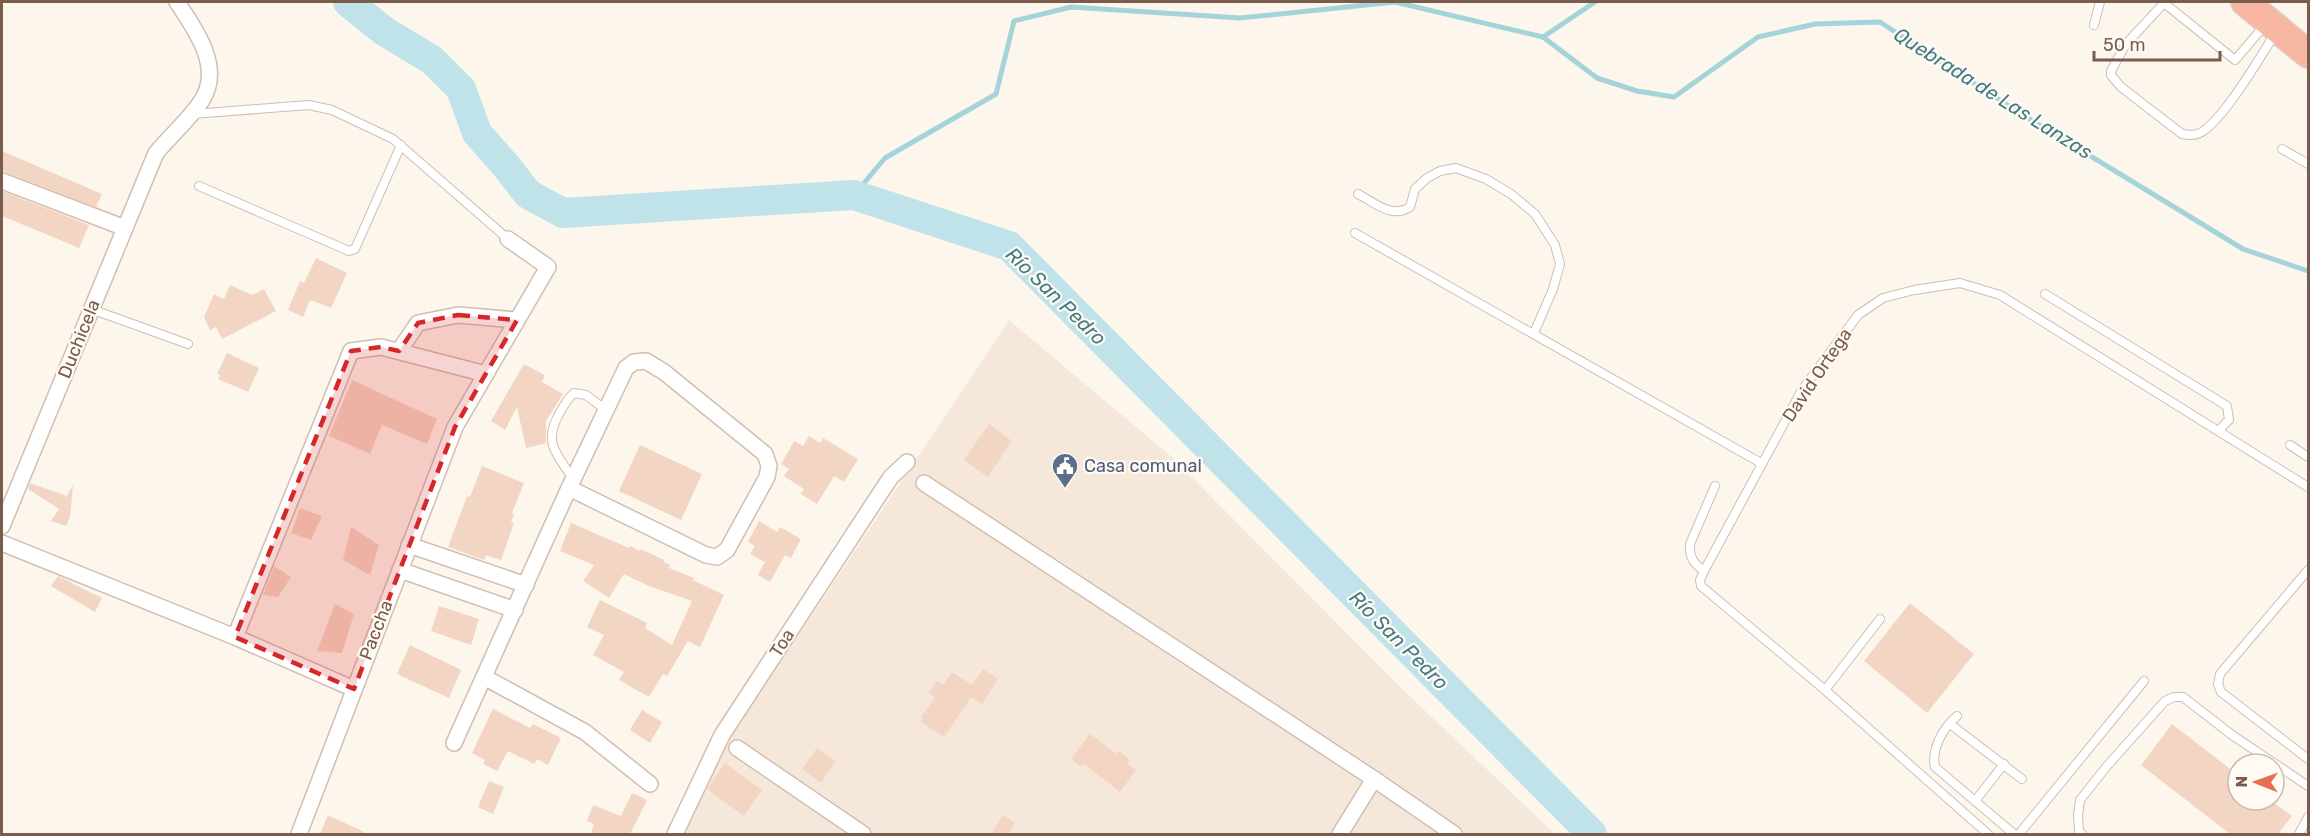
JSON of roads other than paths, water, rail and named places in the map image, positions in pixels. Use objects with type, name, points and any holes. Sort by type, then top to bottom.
[{"type":"highway","points":[[2245,2],[2308,54]]},
{"type":"street","name":"Duchicela","points":[[2,526],[156,153],[204,97],[209,76],[206,53],[177,2]]},
{"type":"street","points":[[2,182],[125,228]]},
{"type":"street","name":"Paccha","points":[[299,834],[455,427],[548,267],[508,239]]},
{"type":"street","points":[[399,351],[418,323],[458,315],[517,320]]},
{"type":"street","points":[[235,637],[351,351],[381,347],[486,374]]},
{"type":"street","points":[[454,743],[571,484],[626,368],[634,362],[646,361],[664,372],[765,454],[769,466],[767,477],[727,550],[717,557],[706,555],[571,484]]},
{"type":"street","name":"Toa","points":[[675,834],[722,735],[891,477],[907,462]]},
{"type":"street","points":[[924,483],[1454,834]]},
{"type":"street","points":[[2,543],[235,637],[354,689]]},
{"type":"street","points":[[409,545],[526,585]]},
{"type":"street","points":[[400,570],[515,610]]},
{"type":"street","points":[[484,677],[585,732],[650,784]]},
{"type":"street","points":[[736,748],[863,834]]},
{"type":"street","points":[[1340,834],[1374,779]]},
{"type":"lane","points":[[2094,25],[2100,2]]},
{"type":"lane","points":[[2164,3],[2235,60],[2273,25],[2251,72],[2227,105],[2212,124],[2200,133],[2191,136],[2182,134],[2121,87],[2111,75],[2126,44],[2164,3]]},
{"type":"lane","points":[[191,114],[309,105],[332,110],[393,139],[508,239]]},
{"type":"lane","points":[[199,186],[349,251],[355,249],[401,145]]},
{"type":"lane","points":[[2282,149],[2308,164]]},
{"type":"lane","points":[[1358,194],[1393,213],[1401,212],[1410,207],[1416,189],[1427,178],[1440,171],[1456,168],[1485,179],[1511,194],[1535,214],[1555,245],[1560,264],[1553,289],[1534,333]]},
{"type":"lane","points":[[1355,233],[1761,463]]},
{"type":"lane","name":"David Ortega","points":[[1704,571],[1802,390],[1858,315],[1883,298],[1914,290],[1960,283],[2000,295],[2308,487]]},
{"type":"lane","points":[[2045,294],[2227,406],[2229,420],[2219,430]]},
{"type":"lane","points":[[91,309],[188,344]]},
{"type":"lane","points":[[571,484],[552,444],[551,429],[567,399],[574,393],[586,395],[606,410]]},
{"type":"lane","points":[[2290,445],[2308,457]]},
{"type":"lane","points":[[1715,486],[1690,544],[1689,555],[1704,571],[1700,580],[1705,591],[1825,690],[1989,834]]},
{"type":"lane","points":[[2308,570],[2220,674],[2218,684],[2221,692],[2308,759]]},
{"type":"lane","points":[[1825,690],[1880,619]]},
{"type":"lane","points":[[2019,834],[2144,681]]},
{"type":"lane","points":[[2082,834],[2079,831],[2078,815],[2080,800],[2165,701],[2174,697],[2182,697],[2232,735],[2308,786]]},
{"type":"lane","points":[[1957,716],[1936,745],[1933,758],[1935,767],[2014,834]]},
{"type":"lane","points":[[1950,724],[2022,778]]},
{"type":"lane","points":[[1975,801],[2004,764]]},
{"type":"lane","points":[[2299,834],[2308,817]]},
{"type":"waterway","name":"Río San Pedro","points":[[348,2],[384,31],[432,60],[461,89],[477,133],[528,194],[563,213],[854,195],[1009,246],[1592,834]]},
{"type":"waterway","name":"Quebrada de Las Lanzas","points":[[854,195],[885,158],[996,94],[1014,21],[1071,7],[1240,18],[1395,2],[1543,37],[1597,78],[1637,91],[1674,97],[1758,37],[1815,24],[1880,22],[2020,113],[2243,249],[2308,271]]},
{"type":"waterway","points":[[1543,37],[1595,2]]},
{"type":"place","name":"Casa comunal","points":[[1065,489]]}]
